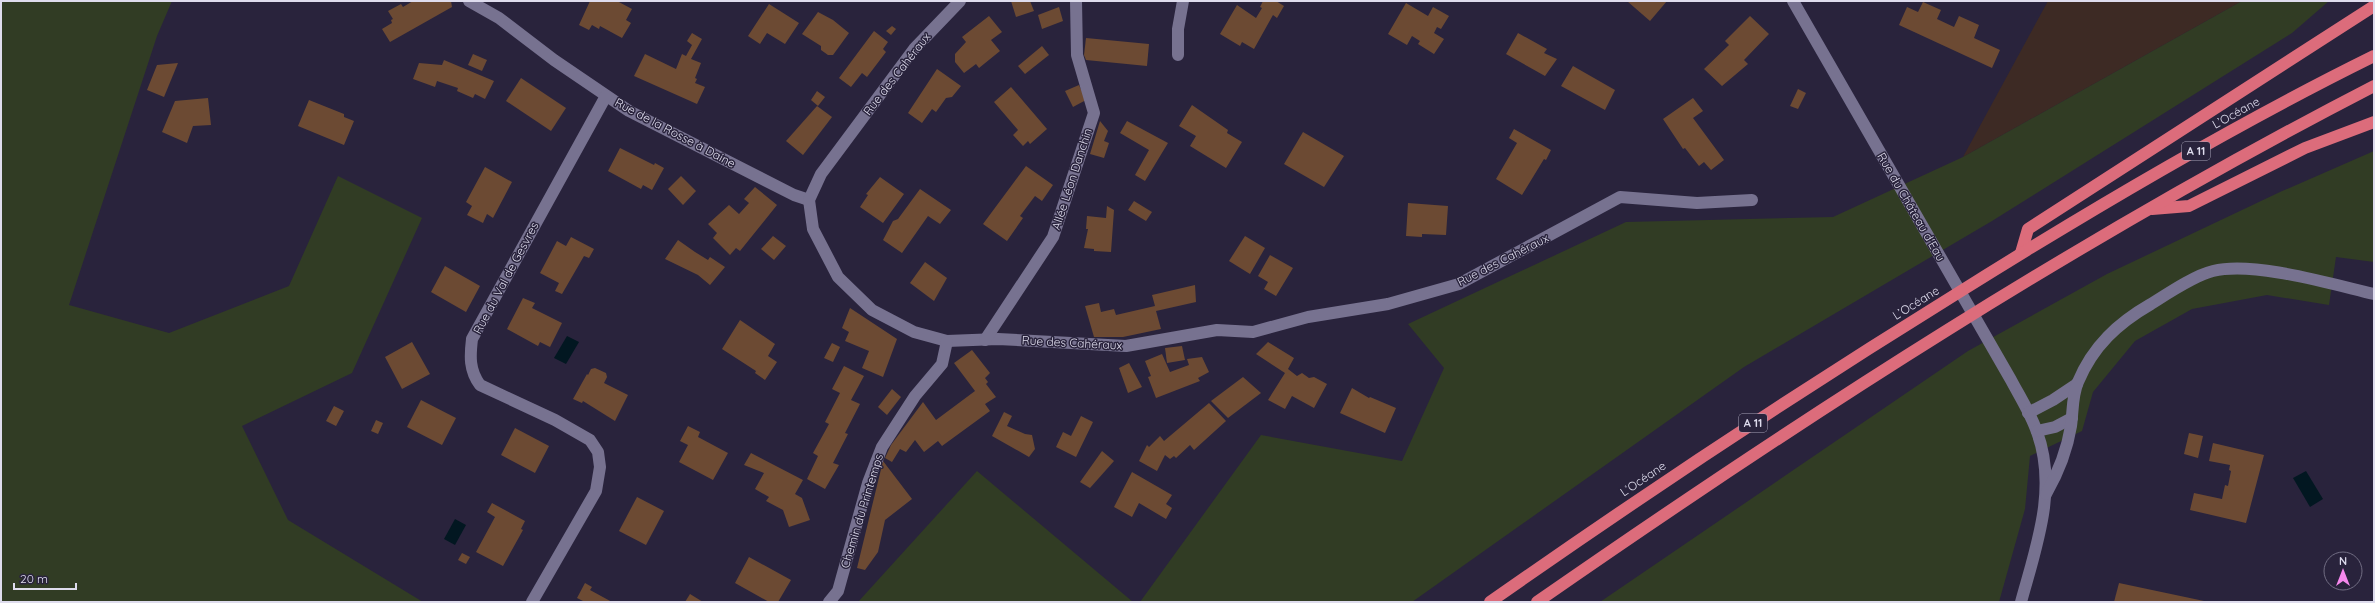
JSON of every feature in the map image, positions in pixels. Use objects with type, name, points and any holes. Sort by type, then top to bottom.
[{"type":"highway","points":[[2022,253],[2028,229],[2374,6]]},
{"type":"highway","name":"L’Océane","points":[[1490,602],[1760,419],[2022,253],[2229,133],[2374,56]]},
{"type":"highway","name":"A 11","points":[[1537,602],[1808,419],[1968,318],[2149,209],[2255,149],[2374,86]]},
{"type":"highway","points":[[2149,209],[2189,206],[2305,148],[2374,122]]},
{"type":"street","name":"Rue de la Rosse à Daine","points":[[469,1],[499,18],[554,60],[629,112],[794,195],[809,200]]},
{"type":"street","name":"Rue des Cahéraux","points":[[960,1],[914,49],[821,174],[809,200],[812,229],[838,277],[872,310],[914,332],[947,341],[985,340],[1073,342],[1126,346],[1216,330],[1253,332],[1308,317],[1388,304],[1459,284],[1620,197],[1698,203],[1752,200]]},
{"type":"street","name":"Allée Léon Danchin","points":[[985,340],[1053,237],[1094,112],[1077,55],[1076,1]]},
{"type":"street","points":[[1178,55],[1178,29],[1183,1]]},
{"type":"street","name":"Rue du Château d'Eau","points":[[1794,1],[2011,380],[2028,413],[2037,431],[2042,456],[2046,496]]},
{"type":"street","name":"Rue du Val de Gesvres","points":[[532,602],[596,491],[600,467],[598,452],[590,440],[555,420],[480,385],[473,375],[470,358],[472,339],[606,96]]},
{"type":"street","points":[[2021,602],[2040,532],[2046,496],[2062,463],[2072,418],[2077,384],[2093,354],[2108,334],[2148,306],[2212,271],[2245,269],[2278,272],[2374,294]]},
{"type":"street","name":"Chemin du Printemps","points":[[829,602],[838,591],[868,483],[882,446],[915,396],[942,364],[947,341]]},
{"type":"street","points":[[2028,413],[2053,400],[2077,384]]},
{"type":"street","points":[[2037,431],[2055,426],[2072,418]]},
{"type":"shaded area","points":[[2048,1],[2242,1],[1963,157]]},
{"type":"green space","points":[[1,1],[172,1],[157,36],[69,305],[169,333],[289,286],[338,176],[422,218],[352,373],[242,426],[288,520],[423,602],[1,602]]},
{"type":"green space","points":[[2242,1],[2329,1],[2292,33],[1992,221],[1744,367],[1412,602],[1140,602],[1261,435],[1402,461],[1444,368],[1408,324],[1626,222],[1833,217],[1963,157]]},
{"type":"green space","points":[[2374,151],[2374,262],[2336,257],[2329,305],[2267,295],[2192,309],[2135,341],[2093,392],[2082,431],[2030,456],[2025,509],[1999,602],[1600,602],[1968,351],[2107,274],[2280,192]]},
{"type":"green space","points":[[977,471],[1133,602],[858,602]]},
{"type":"water","points":[[567,336],[579,342],[566,364],[554,358]]},
{"type":"water","points":[[2306,471],[2323,499],[2310,507],[2293,478]]},
{"type":"water","points":[[455,519],[466,525],[455,545],[444,539]]},
{"type":"building","points":[[413,1],[451,1],[452,7],[390,42],[382,29],[392,23],[391,20],[393,19],[388,11],[401,4],[403,7]]},
{"type":"building","points":[[590,1],[617,1],[632,9],[626,20],[631,23],[622,38],[600,26],[599,29],[592,25],[589,30],[579,25]]},
{"type":"building","points":[[1011,1],[1030,1],[1034,11],[1016,17]]},
{"type":"building","points":[[1263,1],[1276,1],[1284,6],[1277,18],[1273,15],[1254,49],[1242,42],[1240,46],[1220,34],[1237,5],[1256,18],[1262,8],[1260,7]]},
{"type":"building","points":[[1627,1],[1667,1],[1650,21]]},
{"type":"building","points":[[1923,2],[1941,10],[1937,19],[1954,27],[1959,16],[1979,25],[1974,38],[2000,50],[1992,68],[1899,25],[1907,7],[1918,12]]},
{"type":"building","points":[[1406,3],[1428,16],[1433,7],[1449,16],[1441,29],[1437,27],[1434,33],[1444,39],[1434,54],[1418,44],[1420,41],[1412,36],[1407,45],[1388,34]]},
{"type":"building","points":[[769,4],[799,23],[785,44],[767,33],[760,44],[748,36]]},
{"type":"building","points":[[1059,7],[1063,21],[1042,29],[1038,15]]},
{"type":"building","points":[[818,12],[833,20],[849,33],[833,55],[828,55],[821,50],[821,46],[802,34]]},
{"type":"building","points":[[989,16],[1002,32],[991,40],[1000,51],[979,68],[976,64],[964,73],[955,62],[955,54],[966,42],[962,37]]},
{"type":"building","points":[[1750,16],[1769,34],[1744,60],[1748,64],[1722,86],[1704,69],[1729,45],[1725,41]]},
{"type":"building","points":[[892,26],[896,29],[891,35],[886,31]]},
{"type":"building","points":[[874,31],[888,42],[883,49],[886,52],[867,77],[862,73],[851,87],[839,78]]},
{"type":"building","points":[[692,33],[702,39],[691,59],[701,63],[695,78],[697,79],[695,83],[705,87],[697,104],[634,76],[645,54],[676,69],[682,54],[686,56],[692,45],[687,41]]},
{"type":"building","points":[[1518,33],[1547,49],[1544,53],[1557,59],[1545,76],[1506,54]]},
{"type":"building","points":[[1086,38],[1149,44],[1147,66],[1086,60],[1084,55]]},
{"type":"building","points":[[1042,46],[1049,55],[1025,74],[1018,66]]},
{"type":"building","points":[[473,54],[487,60],[482,71],[468,65]]},
{"type":"building","points":[[444,60],[494,81],[485,99],[475,94],[473,98],[457,91],[458,88],[437,81],[435,87],[413,79],[419,63],[442,65]]},
{"type":"building","points":[[178,63],[164,97],[147,90],[157,65]]},
{"type":"building","points":[[1573,66],[1615,90],[1605,110],[1561,86]]},
{"type":"building","points":[[937,69],[961,86],[952,97],[946,98],[936,112],[932,109],[922,123],[908,113]]},
{"type":"building","points":[[521,78],[566,108],[551,131],[506,101]]},
{"type":"building","points":[[1079,85],[1086,100],[1073,107],[1065,91]]},
{"type":"building","points":[[1011,87],[1047,129],[1030,144],[1028,141],[1023,146],[1013,135],[1018,130],[994,102]]},
{"type":"building","points":[[1798,89],[1806,93],[1798,109],[1790,106]]},
{"type":"building","points":[[817,91],[825,97],[818,106],[811,100]]},
{"type":"building","points":[[208,98],[211,125],[193,126],[187,143],[162,132],[175,101]]},
{"type":"building","points":[[1693,98],[1703,111],[1693,118],[1724,160],[1711,170],[1704,162],[1699,166],[1685,148],[1683,149],[1663,119]]},
{"type":"building","points":[[309,100],[344,114],[344,117],[354,121],[344,145],[298,126]]},
{"type":"building","points":[[1192,105],[1228,130],[1227,133],[1242,142],[1226,168],[1190,146],[1196,136],[1179,126]]},
{"type":"building","points":[[817,106],[832,117],[803,155],[786,141]]},
{"type":"building","points":[[1100,121],[1108,131],[1104,141],[1109,143],[1104,158],[1090,154]]},
{"type":"building","points":[[1127,121],[1168,143],[1145,181],[1135,175],[1149,150],[1120,133]]},
{"type":"building","points":[[1514,129],[1551,150],[1546,160],[1544,159],[1522,195],[1496,179],[1517,143],[1509,138]]},
{"type":"building","points":[[1303,132],[1344,156],[1324,187],[1284,164]]},
{"type":"building","points":[[620,148],[654,165],[655,163],[664,168],[652,190],[643,185],[641,189],[608,171]]},
{"type":"building","points":[[1026,166],[1053,185],[1042,201],[1035,196],[1020,216],[1023,218],[1007,241],[983,224]]},
{"type":"building","points":[[485,167],[512,182],[493,218],[487,214],[483,223],[467,215],[472,206],[466,202]]},
{"type":"building","points":[[681,176],[696,191],[683,205],[668,189]]},
{"type":"building","points":[[880,177],[904,194],[883,223],[860,207],[868,195],[866,194]]},
{"type":"building","points":[[755,187],[777,205],[740,251],[736,248],[730,255],[713,238],[717,233],[708,224],[729,205],[739,214],[749,203],[744,199]]},
{"type":"building","points":[[920,189],[951,210],[940,224],[928,216],[902,253],[883,240],[893,221],[898,219]]},
{"type":"building","points":[[1134,201],[1152,212],[1146,221],[1128,210]]},
{"type":"building","points":[[1408,203],[1448,206],[1446,235],[1422,234],[1422,237],[1406,236]]},
{"type":"building","points":[[1107,206],[1114,210],[1111,252],[1094,251],[1094,249],[1084,248],[1088,229],[1086,229],[1087,216],[1106,218]]},
{"type":"building","points":[[773,236],[786,246],[774,260],[761,249]]},
{"type":"building","points":[[1245,236],[1265,248],[1250,274],[1229,261]]},
{"type":"building","points":[[571,237],[594,249],[589,258],[584,256],[562,294],[555,291],[559,283],[540,273],[557,241],[566,246]]},
{"type":"building","points":[[678,240],[708,260],[710,257],[725,267],[710,285],[698,275],[665,259]]},
{"type":"building","points":[[1270,255],[1293,268],[1276,296],[1264,289],[1268,282],[1258,276]]},
{"type":"building","points":[[925,262],[947,278],[934,301],[910,283]]},
{"type":"building","points":[[445,266],[480,286],[466,312],[431,292]]},
{"type":"building","points":[[1195,285],[1196,302],[1156,311],[1161,329],[1123,337],[1094,337],[1085,306],[1099,303],[1101,312],[1114,309],[1116,315],[1155,306],[1152,295]]},
{"type":"building","points":[[523,298],[535,303],[532,308],[562,323],[550,347],[540,342],[538,346],[507,329]]},
{"type":"building","points":[[850,308],[897,339],[883,377],[862,368],[869,351],[845,341],[849,332],[842,328]]},
{"type":"building","points":[[740,320],[775,344],[768,356],[777,362],[765,380],[755,373],[756,371],[722,349]]},
{"type":"building","points":[[412,342],[430,374],[402,389],[385,357]]},
{"type":"building","points":[[1268,342],[1294,358],[1288,369],[1297,376],[1302,373],[1309,378],[1314,377],[1327,384],[1314,408],[1292,396],[1285,409],[1268,400],[1285,373],[1256,354]]},
{"type":"building","points":[[832,343],[840,347],[833,362],[824,358]]},
{"type":"building","points":[[1182,346],[1185,360],[1167,363],[1165,348]]},
{"type":"building","points":[[972,350],[990,373],[985,378],[988,382],[986,384],[996,397],[985,404],[990,411],[942,446],[938,441],[924,452],[915,440],[906,452],[900,449],[892,462],[885,458],[891,445],[923,402],[936,420],[975,391],[954,363]]},
{"type":"building","points":[[1162,354],[1170,372],[1189,365],[1187,359],[1202,357],[1209,372],[1198,378],[1200,381],[1156,398],[1148,377],[1151,376],[1145,361]]},
{"type":"building","points":[[1129,363],[1142,387],[1128,393],[1119,368]]},
{"type":"building","points":[[844,366],[864,376],[851,400],[860,404],[845,433],[848,434],[833,463],[839,465],[825,489],[807,479],[818,456],[813,453],[829,424],[825,422],[840,393],[832,389]]},
{"type":"building","points":[[595,368],[606,373],[607,377],[604,383],[628,395],[615,421],[583,401],[582,403],[573,399],[587,374],[588,375],[591,369]]},
{"type":"building","points":[[1243,377],[1261,393],[1228,418],[1211,401]]},
{"type":"building","points":[[1352,388],[1369,398],[1370,397],[1396,408],[1385,433],[1340,413]]},
{"type":"building","points":[[892,389],[901,397],[887,415],[878,407]]},
{"type":"building","points":[[421,400],[456,418],[442,445],[407,427]]},
{"type":"building","points":[[1209,403],[1226,421],[1194,450],[1190,445],[1176,458],[1174,456],[1170,459],[1165,455],[1157,471],[1139,461],[1147,445],[1149,447],[1160,436],[1164,441]]},
{"type":"building","points":[[334,406],[344,411],[336,426],[326,421]]},
{"type":"building","points":[[1004,412],[1012,416],[1007,426],[1025,434],[1032,435],[1035,449],[1029,457],[992,436]]},
{"type":"building","points":[[1081,416],[1093,422],[1076,457],[1056,447],[1063,432],[1071,436]]},
{"type":"building","points":[[376,420],[383,423],[378,434],[371,431]]},
{"type":"building","points":[[688,426],[700,432],[698,437],[728,453],[713,480],[679,462],[688,445],[680,441]]},
{"type":"building","points":[[515,428],[549,446],[535,473],[501,455]]},
{"type":"building","points":[[2189,433],[2203,436],[2198,458],[2184,454]]},
{"type":"building","points":[[2213,443],[2264,455],[2246,523],[2190,510],[2194,493],[2222,499],[2225,485],[2228,486],[2231,471],[2229,470],[2230,465],[2209,461]]},
{"type":"building","points":[[1102,451],[1114,461],[1090,488],[1080,482]]},
{"type":"building","points":[[751,453],[803,480],[795,494],[802,498],[810,520],[789,527],[783,510],[766,501],[769,497],[755,489],[764,473],[744,465]]},
{"type":"building","points":[[883,461],[912,499],[885,520],[878,552],[865,570],[857,568]]},
{"type":"building","points":[[1132,472],[1172,495],[1166,504],[1172,508],[1166,519],[1139,503],[1132,517],[1114,507]]},
{"type":"building","points":[[637,497],[664,511],[646,545],[619,531]]},
{"type":"building","points":[[492,503],[525,521],[521,529],[523,530],[503,566],[476,552],[495,517],[487,512]]},
{"type":"building","points":[[462,553],[470,557],[466,564],[458,560]]},
{"type":"building","points":[[749,557],[791,580],[778,602],[769,602],[735,583]]},
{"type":"building","points":[[585,583],[592,587],[590,590],[612,602],[585,602],[577,598]]},
{"type":"building","points":[[2119,583],[2204,601],[2204,602],[2114,602]]},
{"type":"building","points":[[690,594],[703,602],[685,602]]}]
